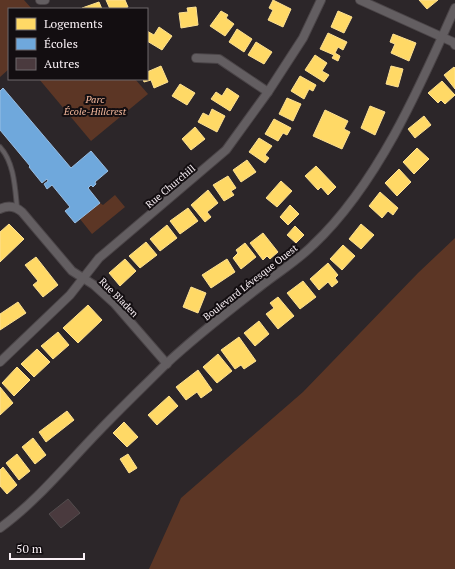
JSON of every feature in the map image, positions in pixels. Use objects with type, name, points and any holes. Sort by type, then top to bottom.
[{"type":"street","points":[[40,0],[45,0]]},
{"type":"street","name":"Rue Churchill","points":[[0,362],[70,295],[99,258],[226,150],[268,92],[303,38],[321,0]]},
{"type":"street","points":[[360,0],[453,42],[455,45]]},
{"type":"street","name":"Boulevard Lévesque Ouest","points":[[0,528],[15,517],[42,492],[98,431],[203,330],[313,245],[336,220],[363,187],[394,135],[442,38],[455,8]]},
{"type":"street","points":[[196,58],[219,59],[268,92]]},
{"type":"street","points":[[0,209],[5,207],[17,207]]},
{"type":"street","name":"Rue Bladen","points":[[17,207],[72,271],[94,285],[114,303],[167,364]]},
{"type":"lane","points":[[0,147],[13,173],[17,207]]},
{"type":"green space","points":[[0,0],[24,0],[31,8],[8,8],[8,70],[0,77]]},
{"type":"green space","name":"Parc École-Hillcrest","points":[[40,80],[136,80],[148,94],[91,141]]},
{"type":"green space","points":[[115,195],[125,207],[92,234],[80,219],[100,203],[103,205]]},
{"type":"green space","points":[[455,238],[455,569],[149,569],[181,498],[303,392],[418,273]]},
{"type":"building: Logements","points":[[106,0],[125,0],[128,7],[126,8],[110,8]]},
{"type":"building: Logements","points":[[273,0],[291,9],[283,27],[268,20],[273,10],[269,8]]},
{"type":"building: Logements","points":[[419,0],[438,0],[427,9]]},
{"type":"building: Logements","points":[[99,2],[102,8],[82,8]]},
{"type":"building: Logements","points":[[196,7],[198,25],[181,28],[179,13],[188,12],[187,8]]},
{"type":"building: Logements","points":[[221,11],[228,15],[226,18],[234,24],[225,36],[210,26]]},
{"type":"building: Logements","points":[[338,11],[352,17],[344,33],[331,27]]},
{"type":"building: Logements","points":[[159,27],[172,36],[162,50],[148,42],[148,32],[154,35]]},
{"type":"building: Logements","points":[[237,29],[252,39],[244,52],[229,42]]},
{"type":"building: Logements","points":[[328,33],[347,42],[343,50],[338,47],[335,53],[340,56],[338,61],[332,58],[334,55],[320,49]]},
{"type":"building: Logements","points":[[393,34],[416,43],[409,61],[391,53],[395,44],[390,42]]},
{"type":"building: Logements","points":[[256,42],[272,52],[264,64],[248,55]]},
{"type":"building: Logements","points":[[315,55],[327,63],[322,71],[329,75],[324,82],[305,70]]},
{"type":"building: Logements","points":[[161,66],[168,82],[154,88],[151,80],[144,82],[143,80],[148,80],[148,72]]},
{"type":"building: Logements","points":[[391,66],[403,69],[398,87],[386,84]]},
{"type":"building: Logements","points":[[454,67],[455,68],[455,89],[444,75]]},
{"type":"building: Logements","points":[[300,76],[316,85],[313,91],[309,89],[304,99],[291,91]]},
{"type":"building: Logements","points":[[442,81],[455,95],[445,104],[441,100],[438,103],[428,93]]},
{"type":"building: Logements","points":[[180,84],[195,93],[187,105],[172,96]]},
{"type":"building: Logements","points":[[227,88],[239,96],[230,111],[211,99],[216,92],[222,96]]},
{"type":"building: Logements","points":[[287,98],[301,104],[293,121],[279,114]]},
{"type":"building: Logements","points":[[370,106],[385,112],[375,135],[361,128]]},
{"type":"building: Logements","points":[[212,109],[225,116],[217,132],[198,122],[203,113],[209,116]]},
{"type":"building: Logements","points":[[325,110],[348,121],[344,129],[350,132],[342,149],[313,136]]},
{"type":"building: Logements","points":[[424,116],[431,125],[415,138],[408,129]]},
{"type":"building: Logements","points":[[274,119],[291,128],[287,135],[283,133],[278,141],[265,134]]},
{"type":"building: Logements","points":[[195,127],[205,139],[191,150],[182,139]]},
{"type":"building: Logements","points":[[259,138],[272,146],[265,155],[269,158],[265,163],[249,152]]},
{"type":"building: Logements","points":[[417,148],[429,159],[414,174],[403,162]]},
{"type":"building: Logements","points":[[247,160],[256,172],[241,182],[233,170]]},
{"type":"building: Logements","points":[[316,166],[336,187],[328,195],[321,187],[318,190],[305,176]]},
{"type":"building: Logements","points":[[399,169],[411,182],[397,196],[385,183]]},
{"type":"building: Logements","points":[[228,176],[236,188],[231,191],[234,195],[224,201],[213,185]]},
{"type":"building: Logements","points":[[281,181],[292,191],[277,207],[266,198]]},
{"type":"building: Logements","points":[[208,190],[218,203],[207,212],[211,217],[205,222],[191,205]]},
{"type":"building: Logements","points":[[380,192],[398,208],[393,215],[388,211],[382,218],[369,206]]},
{"type":"building: Logements","points":[[290,205],[299,214],[288,225],[280,217]]},
{"type":"building: Logements","points":[[188,208],[198,221],[180,234],[170,221]]},
{"type":"building: Logements","points":[[9,224],[24,239],[0,262],[0,232]]},
{"type":"building: Logements","points":[[361,224],[374,235],[361,249],[349,239]]},
{"type":"building: Logements","points":[[167,225],[177,238],[160,251],[150,239]]},
{"type":"building: Logements","points":[[295,226],[304,235],[296,243],[287,235]]},
{"type":"building: Logements","points":[[263,233],[278,252],[270,259],[267,256],[263,260],[250,243]]},
{"type":"building: Logements","points":[[146,242],[157,255],[140,268],[129,256]]},
{"type":"building: Logements","points":[[245,243],[256,257],[241,269],[233,258],[238,253],[236,250]]},
{"type":"building: Logements","points":[[343,245],[355,256],[342,270],[330,259]]},
{"type":"building: Logements","points":[[36,257],[58,285],[43,297],[33,285],[38,281],[25,265]]},
{"type":"building: Logements","points":[[125,259],[136,271],[120,286],[109,273]]},
{"type":"building: Logements","points":[[227,259],[235,272],[211,288],[202,275]]},
{"type":"building: Logements","points":[[328,263],[338,275],[335,278],[338,282],[332,287],[328,282],[319,290],[310,279]]},
{"type":"building: Logements","points":[[303,281],[316,297],[300,309],[287,293]]},
{"type":"building: Logements","points":[[191,287],[206,293],[198,313],[183,307]]},
{"type":"building: Logements","points":[[278,297],[294,316],[278,329],[266,314],[274,308],[270,303]]},
{"type":"building: Logements","points":[[18,302],[26,313],[0,330],[0,314]]},
{"type":"building: Logements","points":[[88,305],[102,320],[78,343],[63,328]]},
{"type":"building: Logements","points":[[259,321],[269,334],[255,346],[244,333]]},
{"type":"building: Logements","points":[[58,332],[69,345],[53,359],[41,346]]},
{"type":"building: Logements","points":[[239,337],[256,361],[244,369],[241,365],[235,369],[221,350]]},
{"type":"building: Logements","points":[[37,349],[50,362],[34,377],[21,364]]},
{"type":"building: Logements","points":[[218,354],[232,371],[217,383],[203,367]]},
{"type":"building: Logements","points":[[17,367],[30,380],[14,396],[2,383]]},
{"type":"building: Logements","points":[[198,370],[212,390],[201,398],[197,392],[186,400],[176,387]]},
{"type":"building: Logements","points":[[0,387],[13,403],[0,415]]},
{"type":"building: Logements","points":[[169,396],[178,406],[157,425],[148,415]]},
{"type":"building: Logements","points":[[67,411],[74,420],[46,442],[39,432]]},
{"type":"building: Logements","points":[[124,422],[138,437],[127,447],[113,433]]},
{"type":"building: Logements","points":[[33,438],[46,455],[35,464],[22,447]]},
{"type":"building: Logements","points":[[17,454],[30,471],[19,480],[6,463]]},
{"type":"building: Logements","points":[[128,454],[137,468],[129,473],[120,459]]},
{"type":"building: Logements","points":[[3,467],[17,485],[7,494],[0,486],[0,470]]},
{"type":"building: Écoles","points":[[3,88],[71,168],[91,151],[108,171],[95,182],[96,184],[93,187],[91,185],[88,188],[100,203],[75,223],[65,211],[70,207],[52,185],[47,189],[44,184],[48,181],[47,179],[42,183],[0,130],[0,91]]},
{"type":"building: Autres","points":[[68,499],[80,513],[61,528],[49,514]]}]
